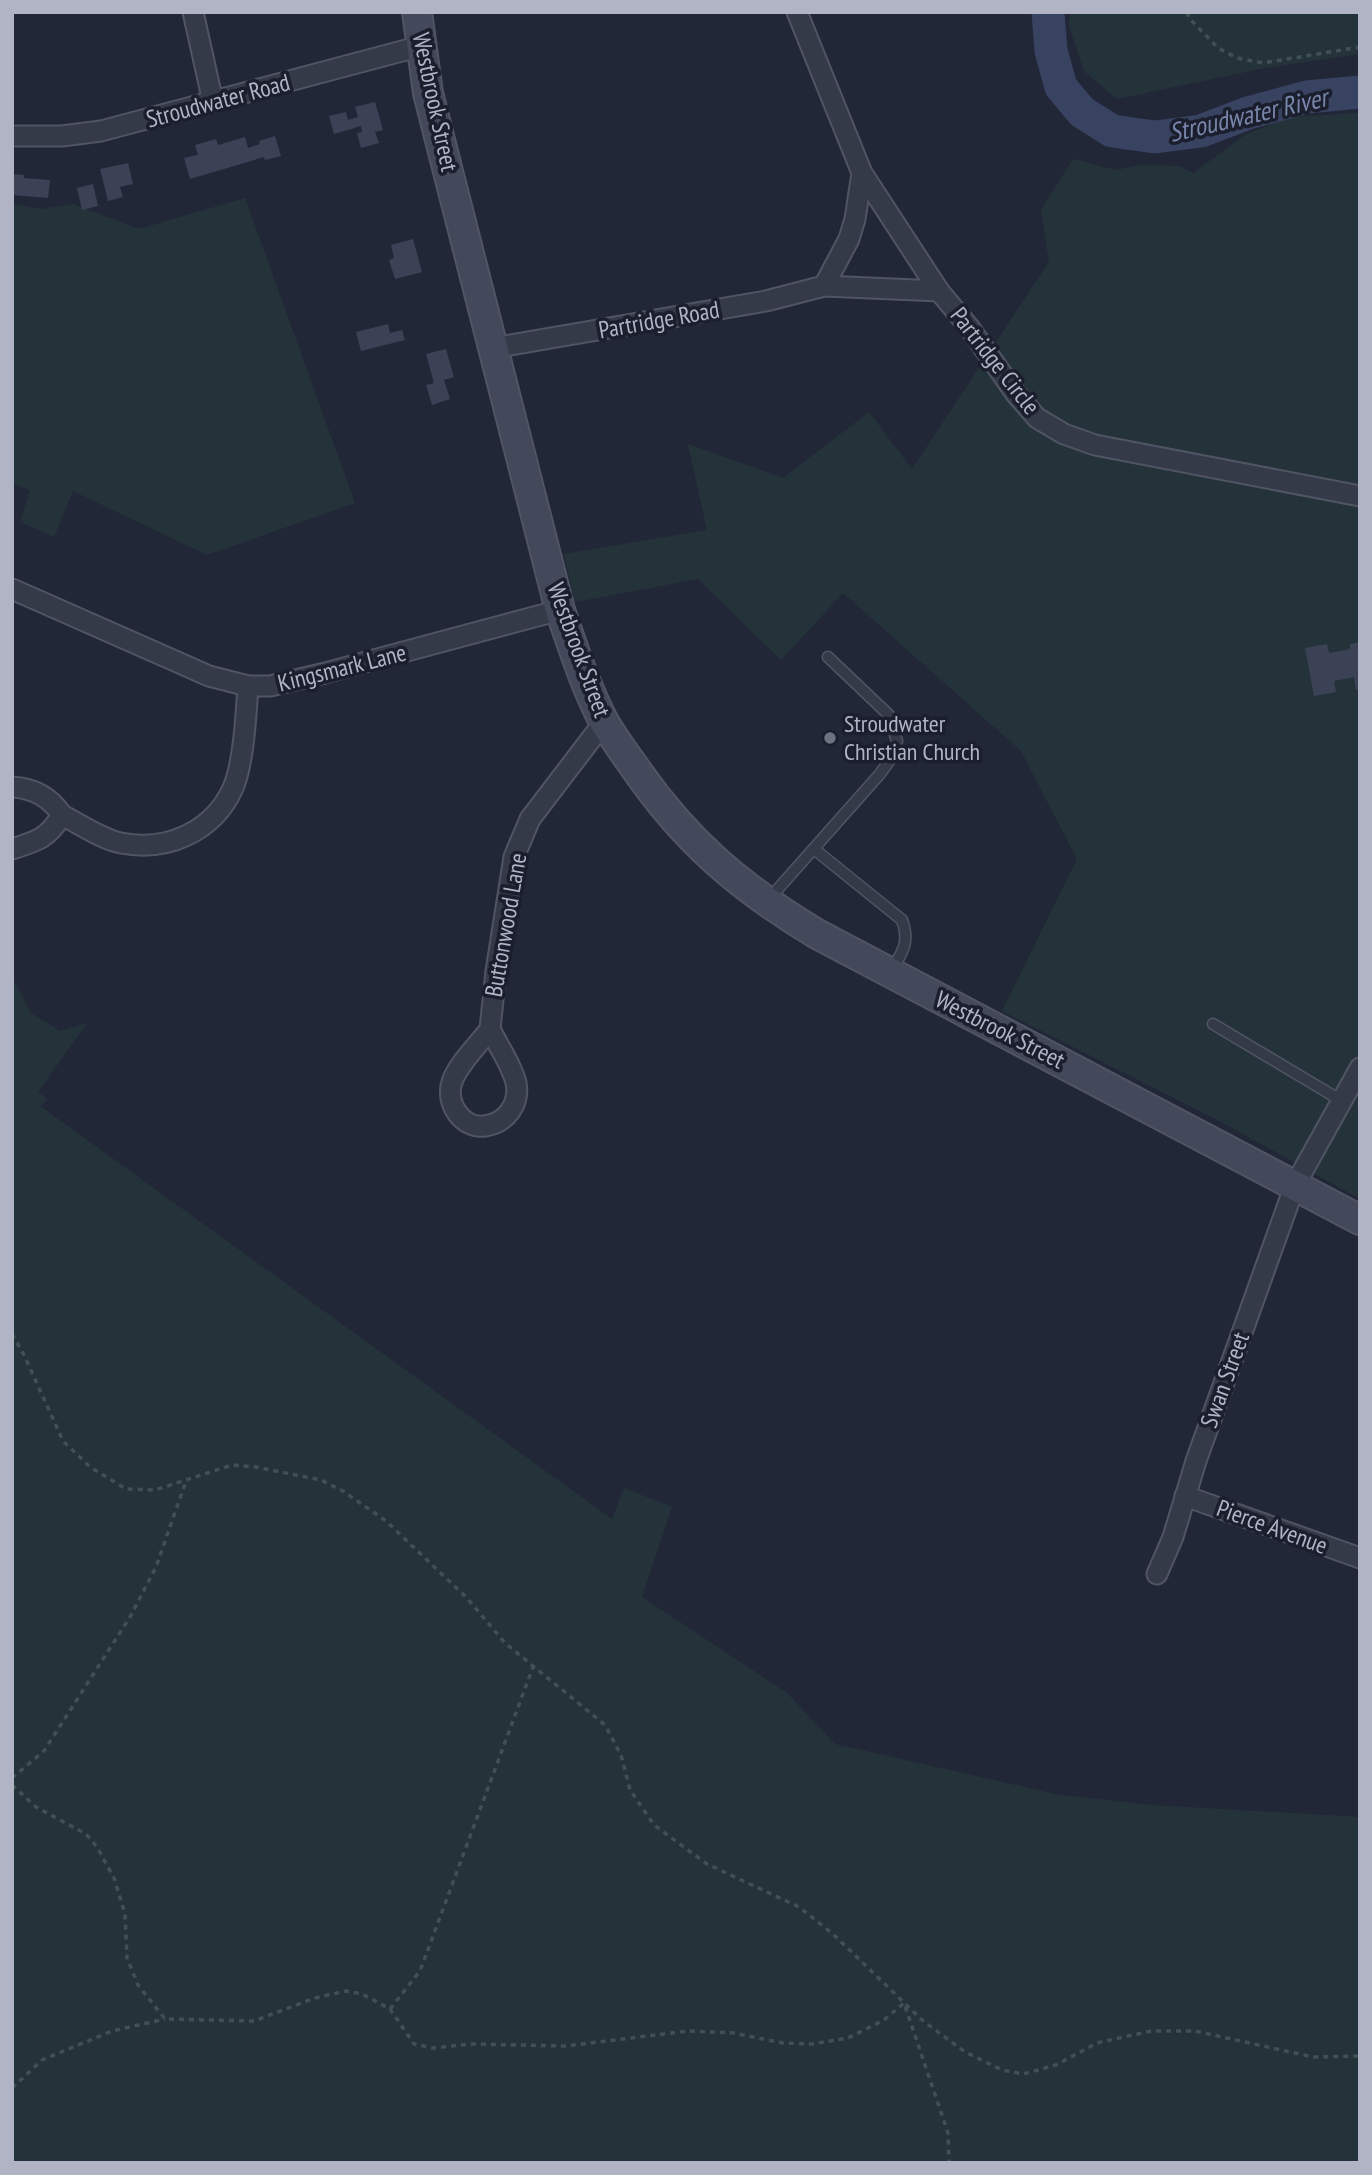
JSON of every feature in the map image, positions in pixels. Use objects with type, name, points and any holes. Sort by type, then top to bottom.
[{"type":"main road","name":"Westbrook Street","points":[[417,12],[428,93],[559,610],[578,664],[604,722],[669,815],[730,875],[766,902],[817,934],[1360,1220]]},
{"type":"street","points":[[193,12],[213,102]]},
{"type":"street","name":"Partridge Circle","points":[[797,12],[862,173],[939,291],[1037,418],[1064,434],[1095,445],[1360,496]]},
{"type":"street","name":"Stroudwater Road","points":[[12,136],[62,136],[102,131],[421,46]]},
{"type":"street","points":[[824,286],[849,239],[862,173]]},
{"type":"street","name":"Partridge Road","points":[[493,348],[766,301],[824,286],[939,291]]},
{"type":"street","name":"Kingsmark Lane","points":[[12,589],[209,676],[248,686],[270,686],[325,674],[559,610]]},
{"type":"street","points":[[12,787],[27,787],[42,794],[62,815],[118,842],[145,846],[184,838],[204,825],[219,810],[233,787],[240,759],[248,686]]},
{"type":"street","name":"Buttonwood Lane","points":[[490,1029],[496,971],[514,858],[530,819],[604,722]]},
{"type":"street","points":[[12,849],[32,843],[51,832],[62,815]]},
{"type":"street","points":[[490,1029],[516,1081],[517,1099],[506,1117],[485,1126],[470,1124],[457,1114],[450,1099],[452,1082],[490,1029]]},
{"type":"street","name":"Swan Street","points":[[1157,1574],[1295,1185],[1360,1068]]},
{"type":"street","name":"Pierce Avenue","points":[[1185,1496],[1360,1558]]},
{"type":"lane","points":[[766,902],[886,766],[893,756],[897,741],[889,715],[828,657]]},
{"type":"lane","points":[[814,849],[902,920],[906,932],[905,946],[890,973]]},
{"type":"lane","points":[[1213,1024],[1342,1101]]},
{"type":"path","points":[[1187,12],[1189,18],[1218,48],[1237,58],[1264,63],[1360,47]]},
{"type":"path","points":[[12,1334],[24,1354],[63,1441],[90,1467],[126,1489],[155,1490],[232,1465],[256,1467],[321,1480],[343,1490],[386,1521],[466,1597],[505,1643],[605,1725],[621,1755],[630,1790],[654,1825],[707,1864],[799,1907],[833,1934],[922,2020],[965,2052],[1002,2070],[1023,2074],[1056,2065],[1097,2043],[1151,2031],[1195,2031],[1313,2057],[1360,2056]]},
{"type":"path","points":[[12,1778],[44,1751],[130,1617],[156,1567],[186,1480]]},
{"type":"path","points":[[390,2009],[420,1971],[533,1666]]},
{"type":"path","points":[[12,1785],[36,1807],[86,1834],[97,1847],[114,1878],[125,1914],[127,1958],[138,1985],[165,2019]]},
{"type":"path","points":[[12,2088],[42,2060],[112,2031],[165,2019],[254,2021],[315,1998],[346,1991],[362,1994],[390,2009],[414,2044],[433,2048],[471,2044],[566,2046],[688,2031],[734,2033],[783,2043],[812,2044],[848,2038],[884,2020],[904,2003]]},
{"type":"path","points":[[904,2003],[948,2133],[949,2163]]},
{"type":"shaded area","points":[[1071,12],[1360,12],[1360,54],[1265,68],[1117,99],[1084,71],[1068,23]]},
{"type":"shaded area","points":[[1360,113],[1360,1199],[1223,1123],[1002,1011],[1077,859],[1021,751],[843,593],[781,660],[698,579],[575,602],[564,554],[707,530],[688,444],[783,478],[869,412],[912,469],[1049,262],[1041,210],[1073,159],[1116,170],[1140,165],[1180,166],[1193,173],[1245,135],[1289,117]]},
{"type":"shaded area","points":[[245,198],[355,503],[207,555],[73,491],[54,537],[20,522],[30,490],[12,483],[12,204],[41,209],[73,204],[139,229]]},
{"type":"shaded area","points":[[12,977],[31,1013],[60,1031],[87,1023],[38,1092],[48,1099],[40,1106],[612,1519],[624,1488],[672,1507],[642,1597],[787,1693],[835,1744],[1060,1795],[1152,1805],[1360,1817],[1360,2163],[12,2163]]},
{"type":"building","points":[[375,102],[383,130],[375,132],[379,143],[361,148],[357,133],[362,132],[361,126],[334,134],[329,116],[346,112],[348,120],[358,117],[355,107]]},
{"type":"building","points":[[275,136],[281,156],[265,160],[264,157],[190,179],[184,158],[198,155],[195,145],[216,139],[218,145],[245,137],[248,148]]},
{"type":"building","points":[[128,163],[133,184],[120,187],[123,197],[108,201],[100,169]]},
{"type":"building","points":[[12,174],[50,180],[48,198],[12,195]]},
{"type":"building","points":[[93,184],[98,206],[82,210],[77,188]]},
{"type":"building","points":[[413,239],[422,272],[395,279],[389,260],[394,258],[391,245]]},
{"type":"building","points":[[388,324],[390,333],[402,330],[405,340],[361,351],[356,332]]},
{"type":"building","points":[[446,349],[454,377],[444,380],[450,399],[432,405],[426,385],[434,383],[426,354]]},
{"type":"building","points":[[1360,642],[1360,689],[1356,690],[1354,677],[1334,681],[1336,692],[1314,696],[1305,648],[1327,644],[1329,653],[1350,649],[1350,644]]},
{"type":"waterway","name":"Stroudwater River","points":[[1048,12],[1051,51],[1061,87],[1082,112],[1112,131],[1155,137],[1201,131],[1248,113],[1307,97],[1360,92]]},
{"type":"place","name":"Stroudwater Christian Church","points":[[830,738]]}]
